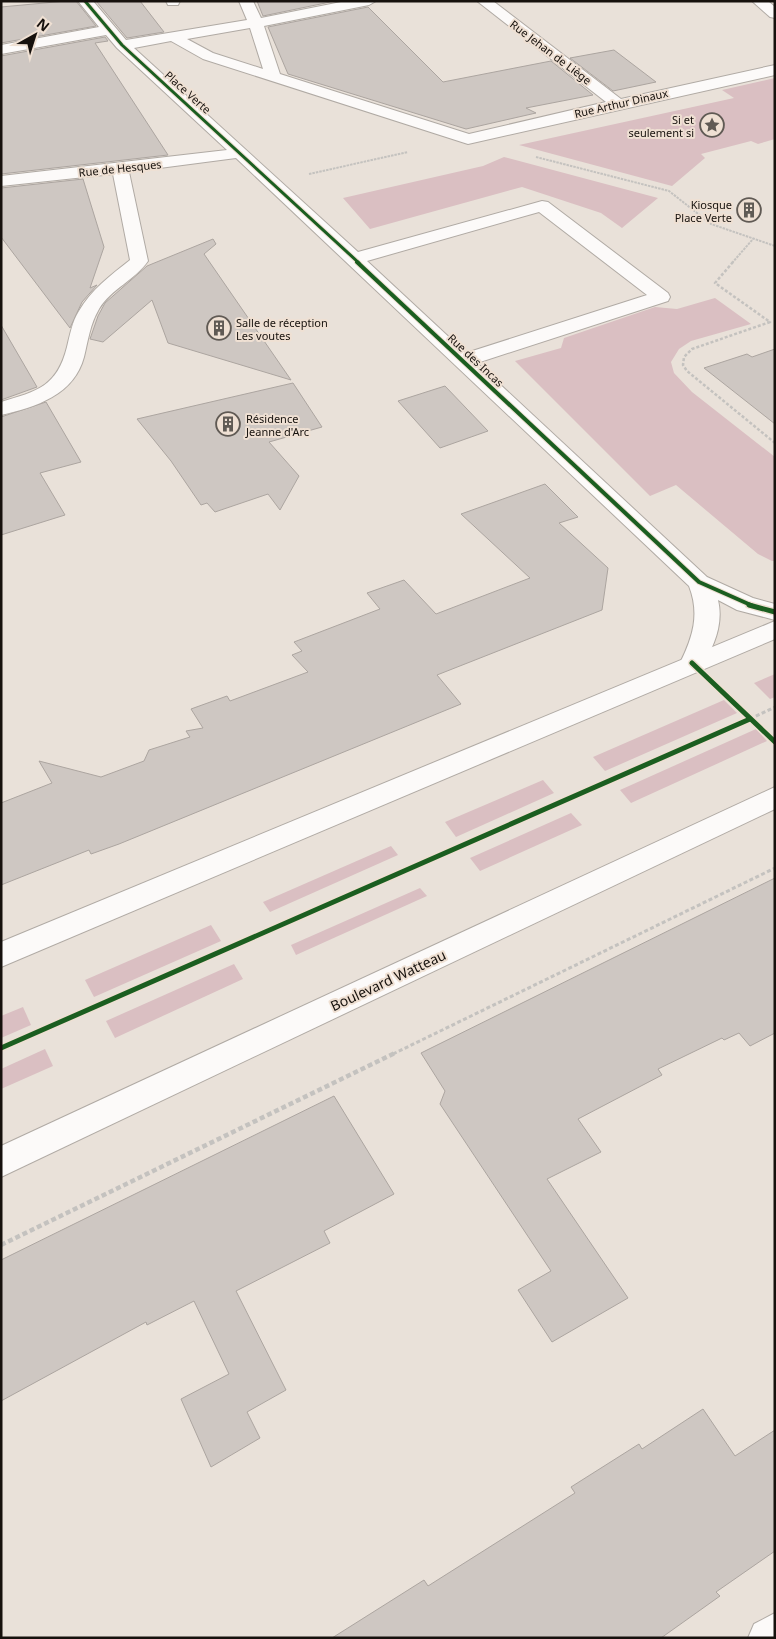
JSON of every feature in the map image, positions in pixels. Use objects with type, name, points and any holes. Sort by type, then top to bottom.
[{"type":"street","name":"Place Verte","points":[[85,1],[122,45],[239,152]]},
{"type":"street","points":[[246,1],[256,23],[274,78]]},
{"type":"street","points":[[122,45],[256,23],[369,1]]},
{"type":"street","name":"Rue Jehan de Liège","points":[[484,1],[618,104]]},
{"type":"street","points":[[760,1],[775,14]]},
{"type":"street","points":[[1,50],[108,30]]},
{"type":"street","points":[[175,36],[190,48],[208,56],[274,78]]},
{"type":"street","name":"Rue Arthur Dinaux","points":[[274,78],[468,139],[775,70]]},
{"type":"street","name":"Rue de Hesques","points":[[1,181],[180,161],[239,152]]},
{"type":"street","name":"Rue des Incas","points":[[239,152],[699,582]]},
{"type":"street","points":[[1,409],[36,396],[61,382],[71,369],[84,319],[89,309],[109,287],[139,261],[120,168]]},
{"type":"street","points":[[355,260],[542,206],[661,297],[462,361]]},
{"type":"street","points":[[699,582],[738,601],[775,612]]},
{"type":"street","points":[[692,663],[704,639],[708,616],[707,600],[699,582]]},
{"type":"street","points":[[1,955],[775,629]]},
{"type":"street","name":"Boulevard Watteau","points":[[1,1162],[775,798]]},
{"type":"street","points":[[768,1638],[775,1633]]},
{"type":"path","points":[[753,239],[715,284],[770,322],[692,349],[684,357],[683,365],[687,371],[775,443]]},
{"type":"path","points":[[741,723],[775,707]]},
{"type":"path","points":[[744,713],[756,725]]},
{"type":"path","points":[[1,1245],[775,868]]},
{"type":"shaded area","points":[[775,78],[775,139],[758,144],[751,141],[701,154],[705,158],[672,186],[519,145],[734,98],[722,90]]},
{"type":"shaded area","points":[[504,157],[658,198],[622,228],[601,213],[522,187],[370,229],[343,198],[483,166]]},
{"type":"shaded area","points":[[715,298],[751,324],[691,341],[679,349],[671,362],[674,373],[692,392],[775,457],[775,561],[758,554],[676,485],[650,496],[515,361],[561,348],[564,338],[655,307],[677,309]]},
{"type":"shaded area","points":[[775,674],[775,697],[770,699],[754,683]]},
{"type":"shaded area","points":[[724,700],[737,713],[605,771],[593,757]]},
{"type":"shaded area","points":[[756,729],[767,741],[631,803],[620,790]]},
{"type":"shaded area","points":[[543,780],[554,793],[456,837],[445,822]]},
{"type":"shaded area","points":[[571,813],[582,825],[480,871],[470,858]]},
{"type":"shaded area","points":[[391,846],[398,855],[270,912],[263,902]]},
{"type":"shaded area","points":[[420,888],[427,896],[296,955],[291,945]]},
{"type":"shaded area","points":[[211,925],[221,941],[94,997],[85,980]]},
{"type":"shaded area","points":[[234,964],[243,979],[115,1038],[106,1021]]},
{"type":"shaded area","points":[[23,1007],[31,1025],[1,1038],[1,1016]]},
{"type":"shaded area","points":[[45,1049],[53,1066],[1,1089],[1,1069]]},
{"type":"building","points":[[76,1],[96,26],[1,43],[1,7]]},
{"type":"building","points":[[96,1],[140,1],[164,32],[127,38]]},
{"type":"building","points":[[257,1],[335,1],[263,16]]},
{"type":"building","points":[[368,7],[443,82],[551,61],[593,95],[526,108],[536,113],[466,129],[288,74],[268,27]]},
{"type":"building","points":[[105,37],[108,41],[95,43],[168,155],[1,174],[1,56]]},
{"type":"building","points":[[614,50],[656,82],[613,91],[570,58]]},
{"type":"building","points":[[83,179],[104,247],[90,288],[97,285],[82,302],[70,328],[1,237],[1,188]]},
{"type":"building","name":"Salle de réception Les voutes","points":[[213,239],[216,244],[204,254],[291,380],[168,343],[152,300],[103,342],[90,339],[105,303],[147,266]]},
{"type":"building","points":[[1,325],[37,387],[1,400]]},
{"type":"building","points":[[775,349],[775,424],[704,368],[747,354],[752,357]]},
{"type":"building","points":[[293,383],[322,427],[269,442],[299,476],[280,510],[268,494],[215,512],[207,503],[201,505],[171,461],[137,419]]},
{"type":"building","points":[[445,386],[488,431],[440,448],[398,401]]},
{"type":"building","points":[[46,402],[81,462],[40,473],[65,515],[1,535],[1,417]]},
{"type":"building","points":[[545,484],[578,517],[559,523],[608,568],[602,610],[437,675],[461,704],[119,844],[91,854],[89,850],[1,885],[1,803],[52,783],[39,761],[101,777],[144,761],[149,750],[190,737],[186,731],[203,728],[191,709],[227,696],[230,701],[308,672],[292,655],[302,651],[294,642],[380,609],[367,593],[404,580],[436,614],[530,578],[461,514]]},
{"type":"building","points":[[775,878],[775,1033],[750,1046],[739,1033],[724,1040],[722,1038],[658,1069],[662,1075],[578,1119],[601,1152],[547,1179],[628,1298],[552,1342],[518,1290],[551,1271],[440,1104],[445,1091],[421,1053]]},
{"type":"building","points":[[334,1096],[394,1194],[324,1231],[330,1243],[236,1291],[286,1390],[247,1412],[260,1438],[211,1467],[181,1399],[229,1374],[194,1301],[147,1325],[146,1322],[1,1401],[1,1260]]},
{"type":"building","points":[[703,1409],[735,1456],[775,1430],[775,1551],[716,1592],[720,1596],[661,1638],[332,1638],[424,1580],[428,1586],[575,1493],[571,1487],[639,1444],[642,1449]]},
{"type":"cycle path","points":[[85,1],[122,45],[272,182],[699,582],[745,604],[775,612]]},
{"type":"cycle path","points":[[692,663],[775,742]]},
{"type":"cycle path","points":[[1,1048],[750,719]]},
{"type":"place","name":"Si et seulement si","points":[[712,125]]},
{"type":"place","name":"Kiosque Place Verte","points":[[749,210]]},
{"type":"place","name":"Salle de réception Les voutes","points":[[219,328]]},
{"type":"place","name":"Résidence Jeanne d'Arc","points":[[228,424]]}]
